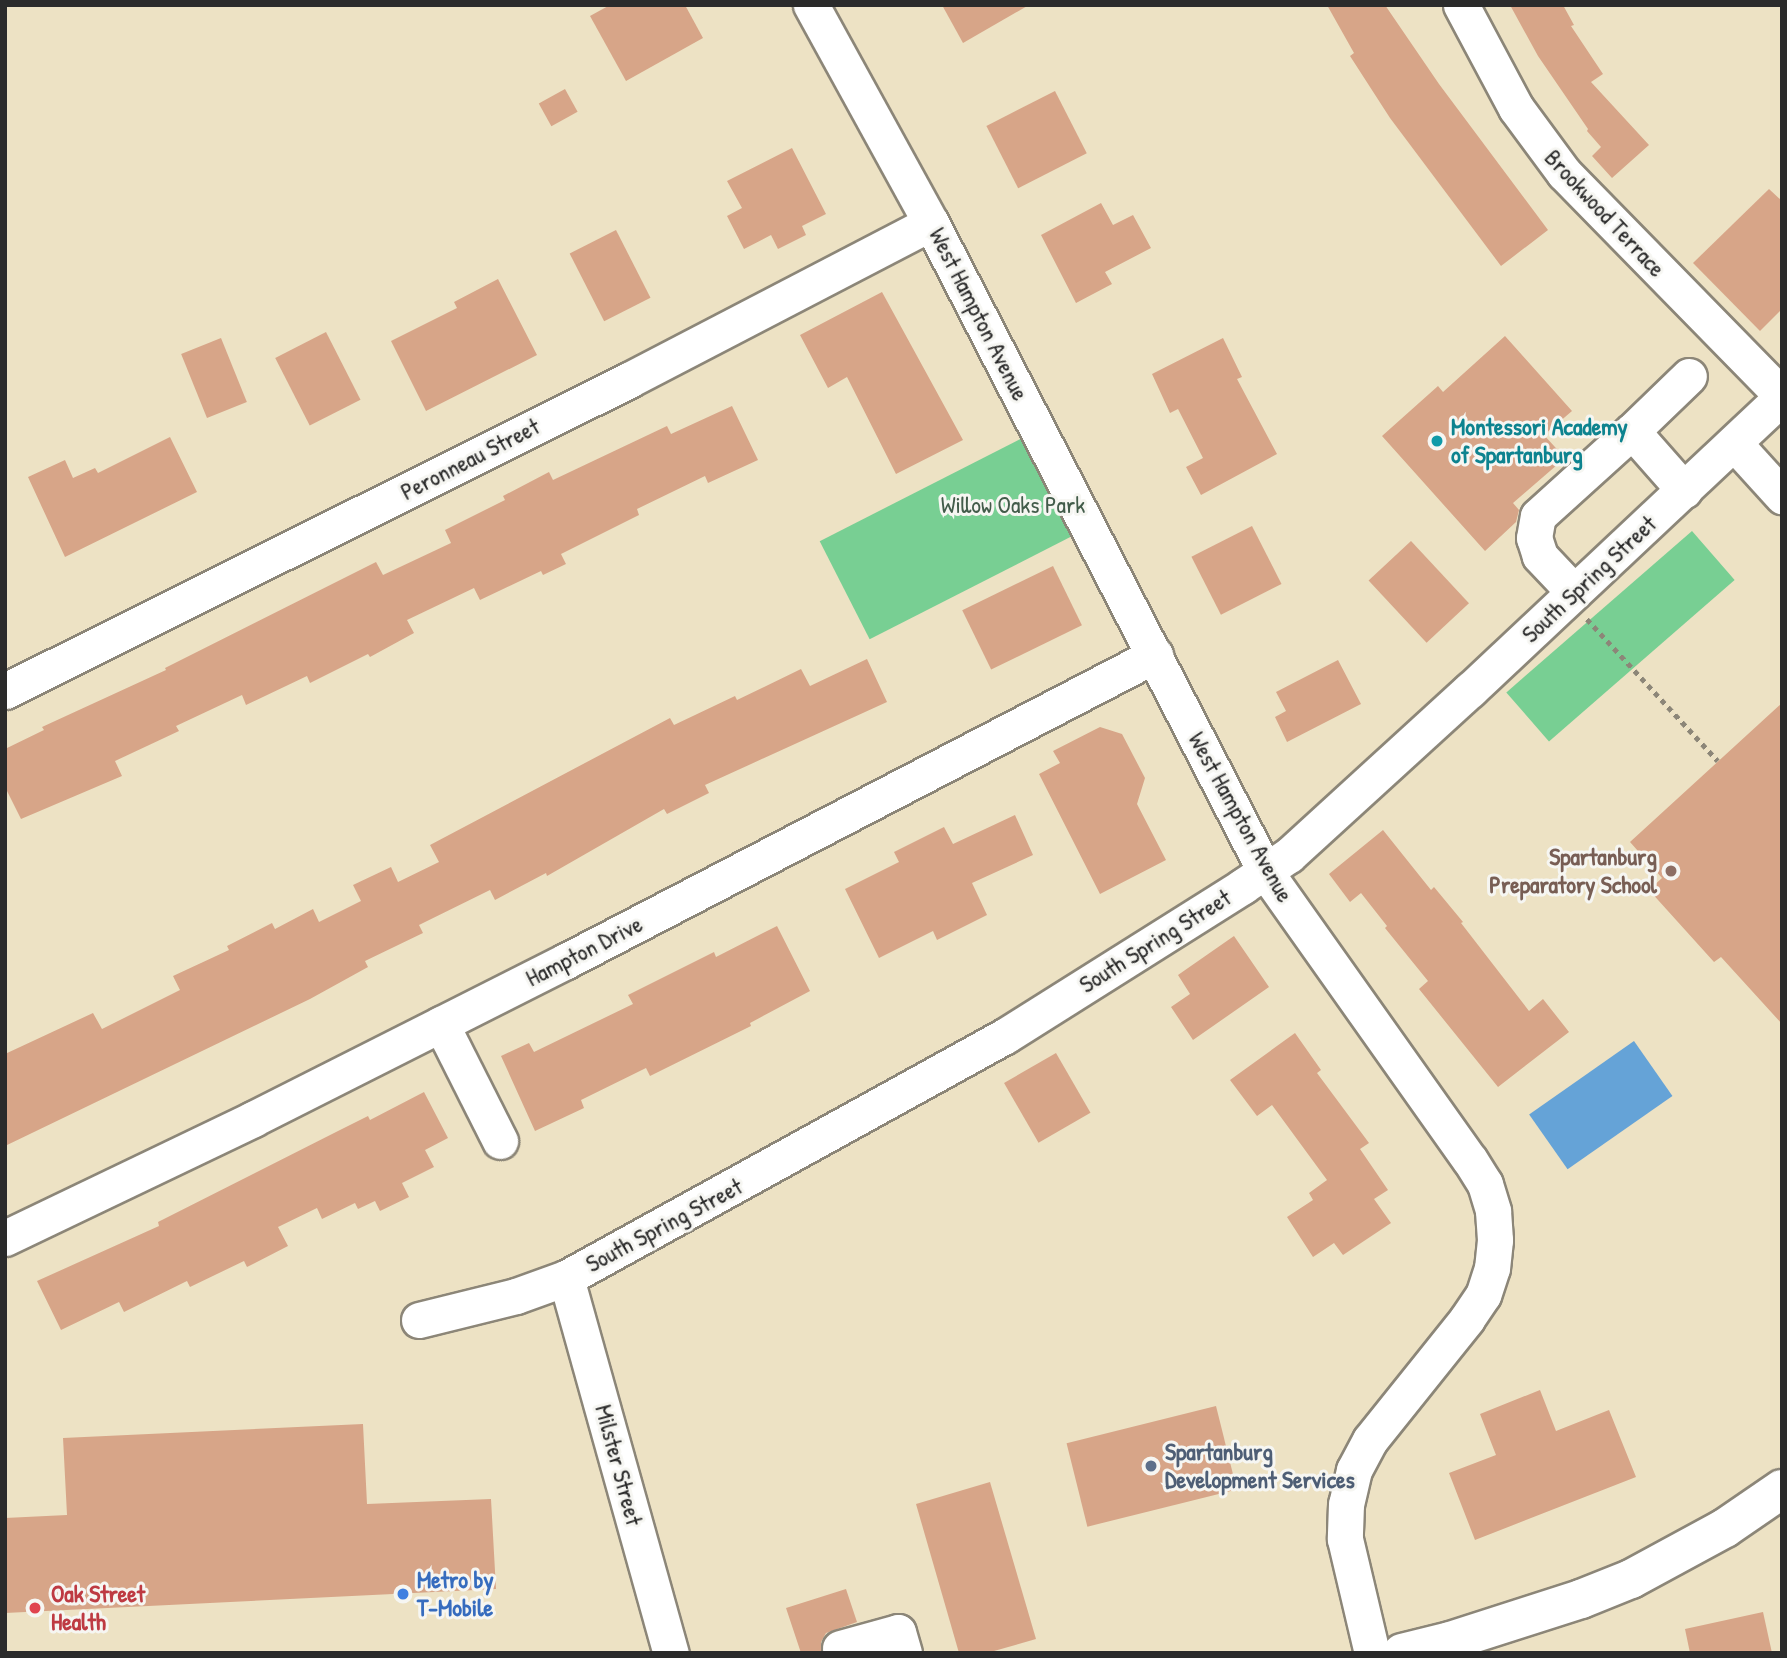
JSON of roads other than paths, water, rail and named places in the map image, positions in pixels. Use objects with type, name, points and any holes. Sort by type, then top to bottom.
[{"type":"main road","points":[[1402,1653],[1450,1641],[1581,1599],[1631,1579],[1725,1528],[1782,1489]]},
{"type":"street","name":"West Hampton Avenue","points":[[811,5],[931,223],[1265,871],[1485,1184],[1493,1211],[1495,1240],[1492,1268],[1483,1295],[1467,1319],[1370,1440],[1354,1470],[1346,1504],[1345,1539],[1372,1653]]},
{"type":"street","name":"Brookwood Terrace","points":[[1461,5],[1516,108],[1563,173],[1782,396]]},
{"type":"street","name":"Peronneau Street","points":[[5,691],[617,386],[931,223]]},
{"type":"street","points":[[1577,603],[1540,556],[1534,538],[1538,516],[1689,376]]},
{"type":"street","name":"South Spring Street","points":[[419,1320],[516,1296],[566,1278],[1005,1036],[1289,855],[1577,603],[1684,490],[1782,396]]},
{"type":"street","points":[[1632,431],[1684,490]]},
{"type":"street","points":[[1734,443],[1782,496]]},
{"type":"street","name":"Hampton Drive","points":[[8,1238],[440,1024],[1154,655]]},
{"type":"street","points":[[440,1024],[500,1141]]},
{"type":"street","name":"Milster Street","points":[[566,1278],[671,1653]]},
{"type":"street","points":[[840,1648],[898,1632],[904,1653]]},
{"type":"water","points":[[1634,1041],[1672,1096],[1568,1169],[1529,1114]]},
{"type":"place","name":"Montessori Academy of Spartanburg","points":[[1437,441]]},
{"type":"place","name":"Spartanburg Preparatory School","points":[[1671,871]]},
{"type":"place","name":"Spartanburg Development Services","points":[[1151,1466]]},
{"type":"place","name":"Metro by T-Mobile","points":[[403,1594]]},
{"type":"place","name":"Oak Street Health","points":[[35,1608]]},
{"type":"park label","name":"Willow Oaks Park","points":[[1013,505]]}]
